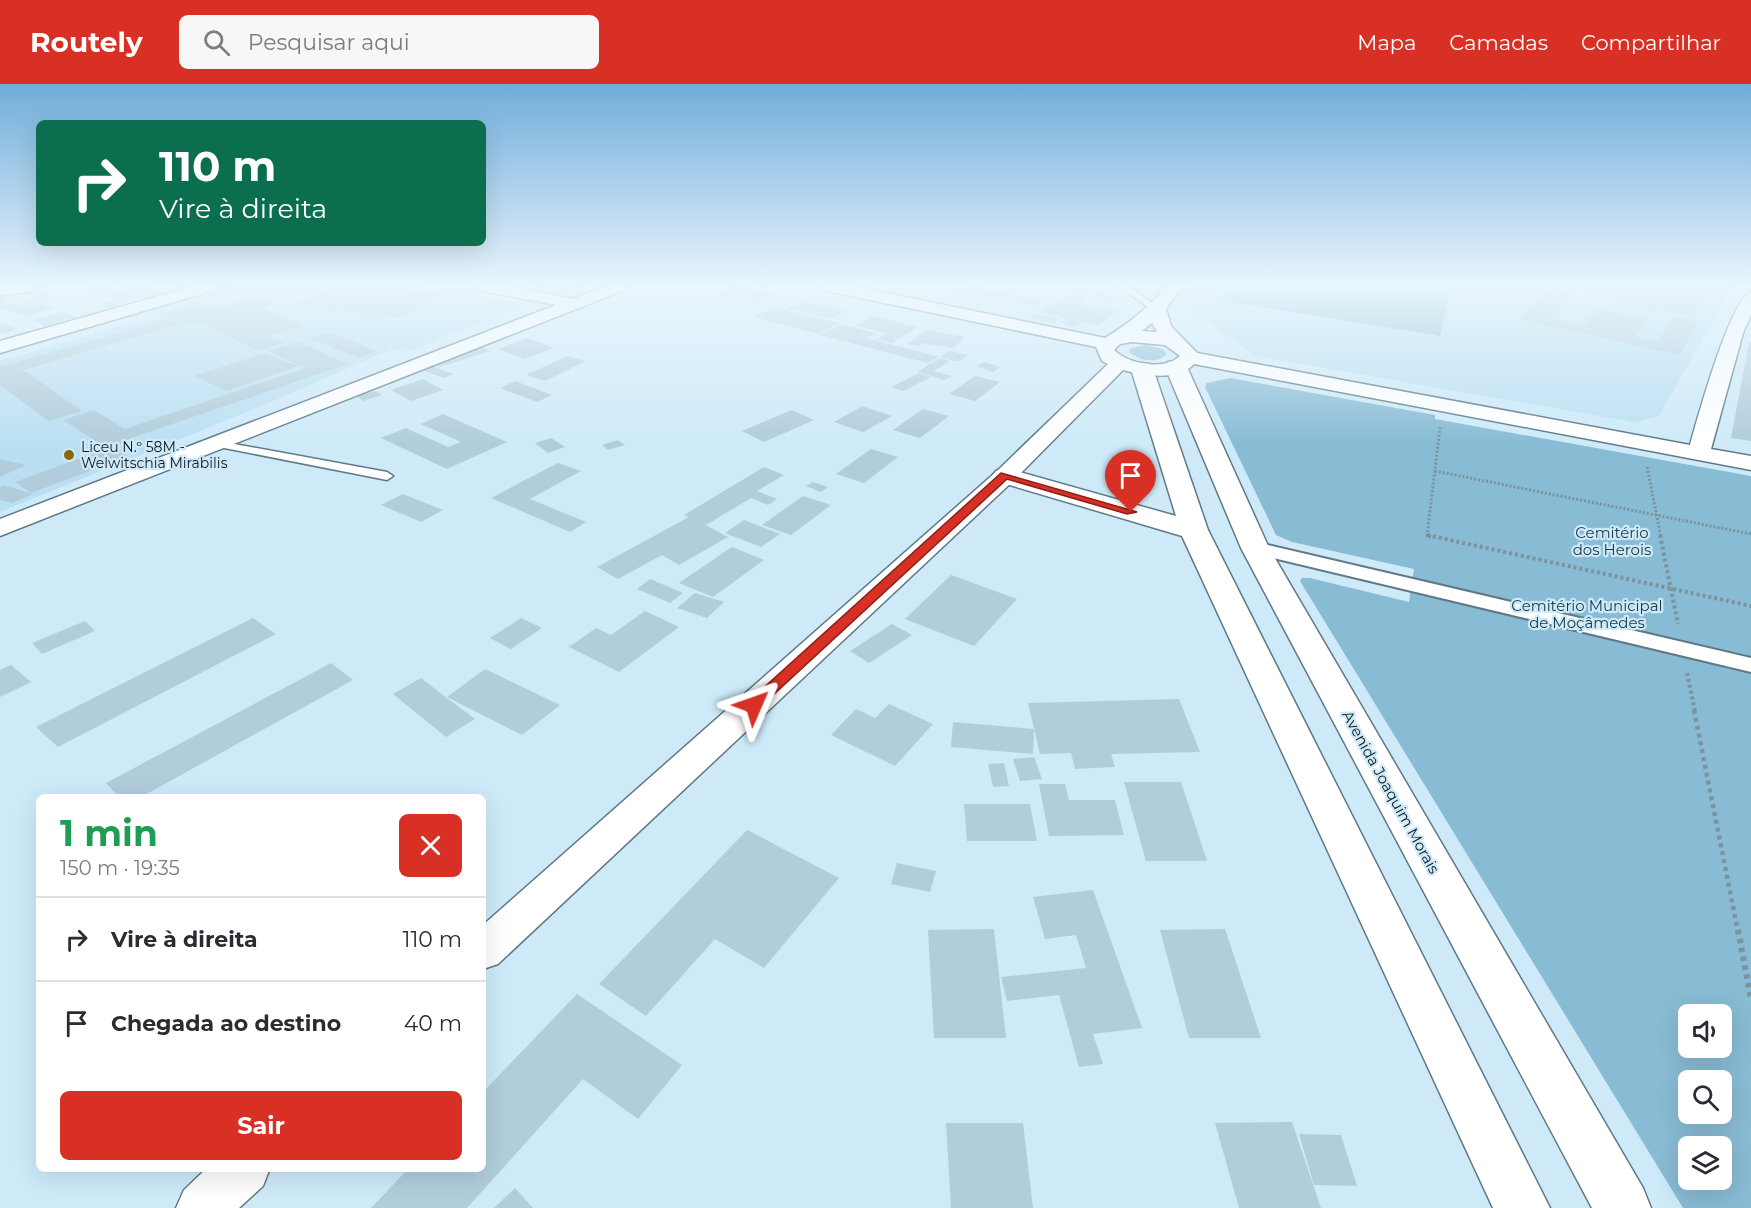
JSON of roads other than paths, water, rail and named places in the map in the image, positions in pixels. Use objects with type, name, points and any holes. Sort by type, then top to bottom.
[{"type":"street","points":[[0,346],[27,338]]},
{"type":"street","points":[[0,528],[486,338]]},
{"type":"street","points":[[1070,338],[1146,355],[1751,463]]},
{"type":"street","points":[[1141,338],[1194,530],[1522,1208]]},
{"type":"street","points":[[486,948],[1005,476],[1146,355],[1155,338]]},
{"type":"street","points":[[1698,454],[1741,338]]},
{"type":"street","name":"Avenida Joaquim Morais","points":[[1146,355],[1623,1208]]},
{"type":"street","points":[[1005,476],[1194,530]]},
{"type":"street","points":[[1255,548],[1751,664]]},
{"type":"street","points":[[202,1208],[241,1172]]},
{"type":"lane","points":[[218,444],[387,476]]},
{"type":"place","name":"Liceu N.º 58M - Welwitschia Mirabilis","points":[[69,455]]},
{"type":"park label","name":"Cemitério dos Herois","points":[[1612,540]]},
{"type":"park label","name":"Cemitério Municipal de Moçâmedes","points":[[1587,614]]}]
